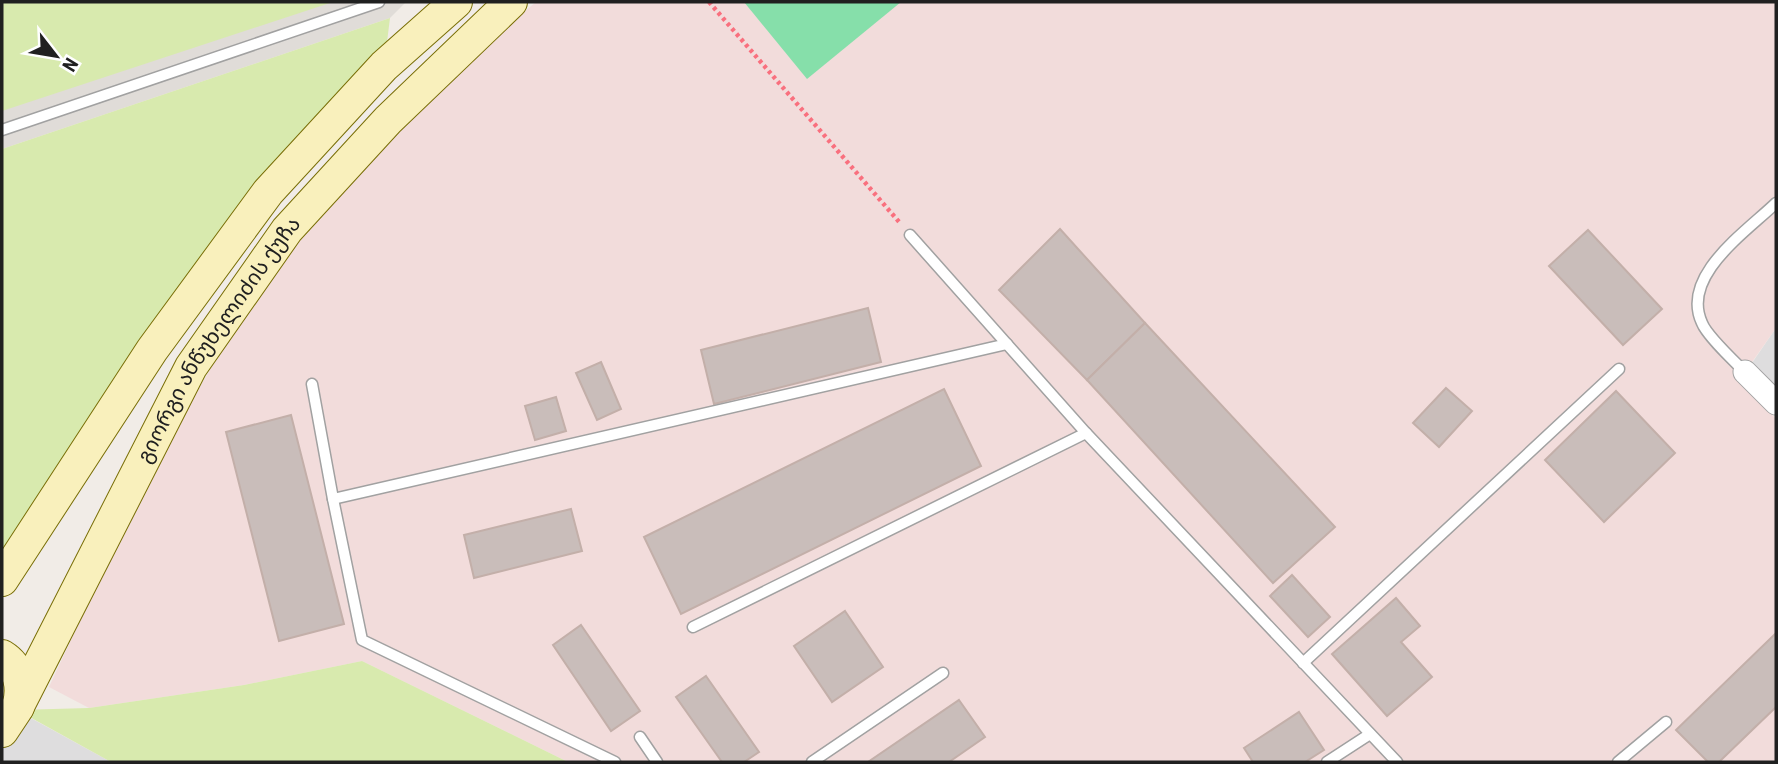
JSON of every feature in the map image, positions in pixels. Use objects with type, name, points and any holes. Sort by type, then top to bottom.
[{"type":"main road","name":"გიორგი ანწუხელიძის ქუჩა","points":[[2,580],[152,350],[268,192],[384,66],[456,2]]},
{"type":"main road","name":"გიორგი ანწუხელიძის ქუჩა","points":[[7,722],[191,367],[287,230],[388,120],[511,2]]},
{"type":"main road","points":[[2,656],[16,669],[20,682],[21,696],[7,722]]},
{"type":"street","points":[[1745,372],[1776,402]]},
{"type":"lane","points":[[2,130],[379,2]]},
{"type":"lane","points":[[1745,372],[1702,324],[1697,298],[1707,268],[1776,203]]},
{"type":"lane","points":[[910,235],[1086,433],[1397,762]]},
{"type":"lane","points":[[333,499],[1007,344]]},
{"type":"lane","points":[[1303,663],[1619,369]]},
{"type":"lane","points":[[312,384],[362,640],[615,762]]},
{"type":"lane","points":[[693,627],[1086,433]]},
{"type":"lane","points":[[812,762],[943,673]]},
{"type":"lane","points":[[1618,762],[1666,722]]},
{"type":"lane","points":[[1327,762],[1370,734]]},
{"type":"lane","points":[[639,737],[657,762]]},
{"type":"path","points":[[709,2],[910,235]]},
{"type":"shaded area","points":[[2,2],[406,2],[390,18],[2,149]]},
{"type":"shaded area","points":[[536,2],[1776,2],[1776,328],[1740,379],[1776,419],[1776,762],[568,762],[362,661],[244,685],[89,708],[49,687],[144,483],[241,316],[341,188],[484,45]]},
{"type":"shaded area","points":[[1776,328],[1776,389],[1752,363]]},
{"type":"shaded area","points":[[16,710],[111,762],[2,762],[2,731]]},
{"type":"green space","points":[[2,2],[333,2],[2,111]]},
{"type":"green space","points":[[744,2],[901,2],[807,79]]},
{"type":"green space","points":[[390,18],[384,66],[268,192],[2,580],[2,149]]},
{"type":"green space","points":[[362,661],[568,762],[111,762],[17,710],[89,708],[244,685]]},
{"type":"building","points":[[1060,229],[1145,323],[1087,380],[999,290]]},
{"type":"building","points":[[1588,230],[1662,309],[1623,345],[1549,266]]},
{"type":"building","points":[[868,308],[881,362],[714,404],[701,350]]},
{"type":"building","points":[[1145,323],[1335,527],[1273,583],[1087,380]]},
{"type":"building","points":[[601,362],[621,409],[597,420],[576,373]]},
{"type":"building","points":[[1446,388],[1472,411],[1439,447],[1413,423]]},
{"type":"building","points":[[944,389],[981,466],[681,614],[644,537]]},
{"type":"building","points":[[1616,391],[1675,453],[1604,522],[1545,460]]},
{"type":"building","points":[[556,397],[566,431],[535,440],[525,406]]},
{"type":"building","points":[[291,415],[344,624],[279,641],[226,432]]},
{"type":"building","points":[[571,509],[582,551],[474,578],[464,535]]},
{"type":"building","points":[[1292,575],[1330,617],[1308,637],[1270,596]]},
{"type":"building","points":[[1396,598],[1420,626],[1401,642],[1432,677],[1387,716],[1332,654]]},
{"type":"building","points":[[845,611],[883,667],[832,702],[794,646]]},
{"type":"building","points":[[581,625],[640,711],[611,731],[553,645]]},
{"type":"building","points":[[1776,633],[1776,707],[1719,762],[1708,762],[1676,730]]},
{"type":"building","points":[[706,676],[759,752],[744,762],[722,762],[676,697]]},
{"type":"building","points":[[959,700],[985,737],[949,762],[868,762]]},
{"type":"building","points":[[1299,712],[1324,750],[1305,762],[1253,762],[1244,748]]}]
